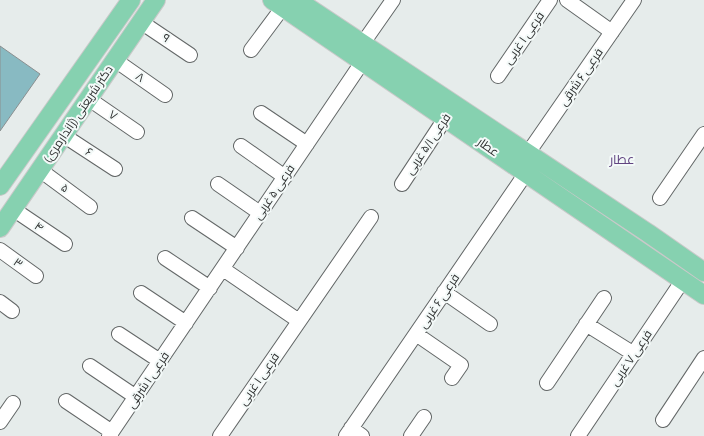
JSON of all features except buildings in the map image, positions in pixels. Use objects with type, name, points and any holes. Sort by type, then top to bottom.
[{"type":"main road","name":"دکتر شریعتی (ژاندارمری)","points":[[0,186],[131,0]]},
{"type":"main road","name":"دکتر شریعتی (ژاندارمری)","points":[[0,228],[156,0]]},
{"type":"main road","name":"عطار","points":[[284,2],[363,43],[526,173],[704,295]]},
{"type":"main road","name":"عطار","points":[[284,2],[363,62],[528,153],[702,267]]},
{"type":"main road","points":[[117,20],[138,27]]},
{"type":"street","name":"فرعی ۱ غربی","points":[[498,76],[550,0]]},
{"type":"street","points":[[567,0],[612,32]]},
{"type":"street","name":"فرعی ۶ شرقی","points":[[528,153],[634,0]]},
{"type":"street","points":[[251,50],[284,2]]},
{"type":"street","points":[[363,43],[386,2]]},
{"type":"street","name":"۹","points":[[138,27],[190,55]]},
{"type":"street","name":"۸","points":[[115,60],[165,94]]},
{"type":"street","name":"فرعی ۵ غربی","points":[[186,323],[363,62]]},
{"type":"street","name":"۷","points":[[89,99],[137,132]]},
{"type":"street","name":"فرعی ۵/۱ غربی","points":[[402,184],[450,111]]},
{"type":"street","points":[[261,113],[307,144]]},
{"type":"street","points":[[660,198],[704,134]]},
{"type":"street","name":"۶","points":[[64,135],[115,169]]},
{"type":"street","points":[[241,146],[285,177]]},
{"type":"street","name":"۵","points":[[40,170],[90,207]]},
{"type":"street","name":"فرعی ۶ غربی","points":[[353,433],[416,334],[526,173]]},
{"type":"street","points":[[218,184],[260,213]]},
{"type":"street","name":"۴","points":[[13,209],[65,244]]},
{"type":"street","points":[[223,269],[299,321],[371,217]]},
{"type":"street","points":[[192,218],[237,248]]},
{"type":"street","name":"۳","points":[[0,250],[36,276]]},
{"type":"street","points":[[165,258],[210,288]]},
{"type":"street","name":"فرعی ۷ غربی","points":[[578,436],[683,280]]},
{"type":"street","points":[[444,292],[490,324]]},
{"type":"street","points":[[141,293],[186,323]]},
{"type":"street","points":[[547,382],[604,298]]},
{"type":"street","points":[[0,302],[12,311]]},
{"type":"street","name":"فرعی ۱ غربی","points":[[220,436],[299,321]]},
{"type":"street","name":"فرعی ۱ شرقی","points":[[111,434],[186,323]]},
{"type":"street","points":[[586,324],[634,354]]},
{"type":"street","points":[[119,334],[160,361]]},
{"type":"street","points":[[416,334],[461,365],[452,378]]},
{"type":"street","points":[[663,420],[704,358]]},
{"type":"street","points":[[90,366],[136,397]]},
{"type":"street","points":[[66,401],[111,434]]},
{"type":"street","points":[[0,422],[13,403]]},
{"type":"street","points":[[411,436],[424,417]]},
{"type":"district","name":"عطار","points":[[622,160]]}]
